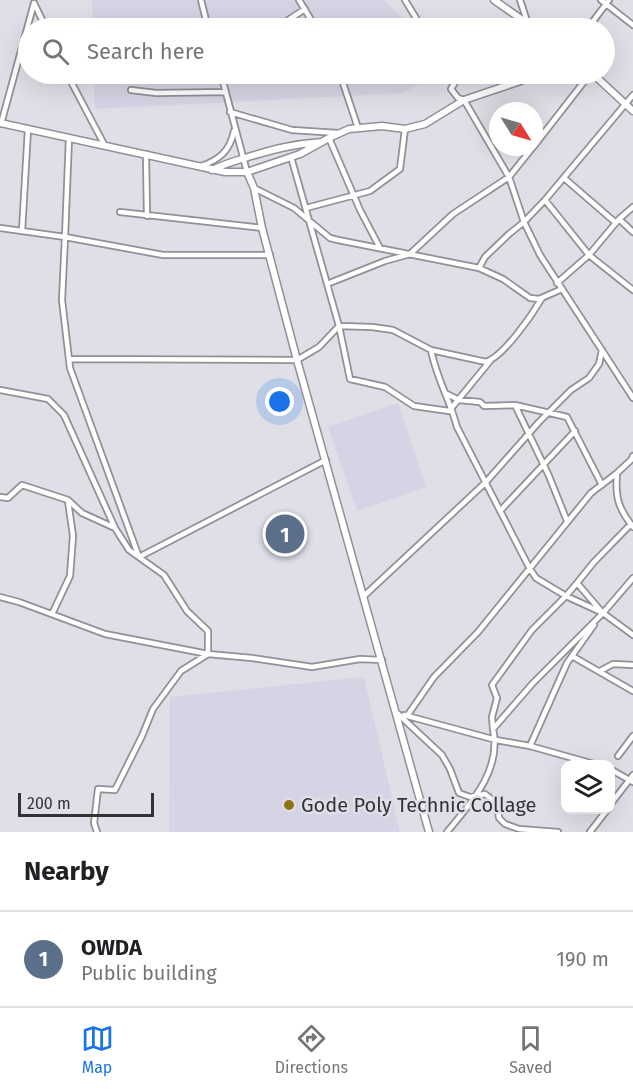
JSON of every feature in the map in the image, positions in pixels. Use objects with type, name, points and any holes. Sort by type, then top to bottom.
[{"type":"street","points":[[201,0],[206,18]]},
{"type":"street","points":[[299,0],[310,18]]},
{"type":"street","points":[[405,0],[416,18]]},
{"type":"street","points":[[494,0],[520,18]]},
{"type":"street","points":[[520,0],[526,18]]},
{"type":"street","points":[[34,1],[42,18]]},
{"type":"street","points":[[29,18],[34,1]]},
{"type":"street","points":[[594,18],[605,1],[633,25]]},
{"type":"street","points":[[291,18],[305,9]]},
{"type":"street","points":[[18,60],[1,123],[225,172],[247,172],[314,148],[338,133],[358,128],[382,126],[405,129],[425,124],[464,100],[511,84]]},
{"type":"street","points":[[73,84],[105,146]]},
{"type":"street","points":[[224,84],[243,159],[254,188],[262,228],[297,360],[429,832]]},
{"type":"street","points":[[343,84],[358,128]]},
{"type":"street","points":[[454,84],[451,89],[458,98],[464,100],[509,177],[524,222],[557,283],[633,398]]},
{"type":"street","points":[[543,135],[584,84]]},
{"type":"street","points":[[603,84],[633,111]]},
{"type":"street","points":[[131,90],[156,93],[226,92]]},
{"type":"street","points":[[479,268],[486,257],[508,234],[524,222],[545,200],[633,94]]},
{"type":"street","points":[[230,112],[292,130],[338,133]]},
{"type":"street","points":[[22,231],[28,129]]},
{"type":"street","points":[[197,167],[214,162],[222,155],[228,148],[235,129]]},
{"type":"street","points":[[306,208],[370,191],[400,169],[405,129]]},
{"type":"street","points":[[69,138],[62,300],[70,368],[140,557]]},
{"type":"street","points":[[212,170],[227,162],[293,144],[325,140]]},
{"type":"street","points":[[325,140],[380,248]]},
{"type":"street","points":[[146,154],[147,216]]},
{"type":"street","points":[[327,284],[385,261],[410,254],[453,214],[509,177],[526,156]]},
{"type":"street","points":[[291,157],[339,326],[350,379],[385,387],[414,406],[449,411],[490,361],[530,318],[542,298]]},
{"type":"street","points":[[564,178],[633,232]]},
{"type":"street","points":[[254,188],[294,208],[309,218],[330,238],[479,268],[503,279],[530,298],[542,298],[562,289]]},
{"type":"street","points":[[545,200],[588,255],[633,290]]},
{"type":"street","points":[[557,283],[588,255],[617,221],[633,207]]},
{"type":"street","points":[[120,212],[262,228]]},
{"type":"street","points":[[0,228],[163,255],[270,255]]},
{"type":"street","points":[[69,359],[297,360],[319,347],[339,326],[393,330],[431,350],[475,361],[490,361]]},
{"type":"street","points":[[431,350],[435,370],[452,408],[457,427],[536,578],[566,596],[603,613],[633,635]]},
{"type":"street","points":[[364,596],[486,482],[571,390],[589,378],[599,364],[602,350]]},
{"type":"street","points":[[0,390],[48,399],[64,415],[115,528],[129,549],[164,575],[187,611],[208,631],[208,654]]},
{"type":"street","points":[[445,393],[459,400],[480,402],[484,406],[515,405],[567,417],[602,485]]},
{"type":"street","points":[[515,405],[543,463],[567,521]]},
{"type":"street","points":[[500,511],[574,431]]},
{"type":"street","points":[[407,716],[434,677],[478,632],[591,493],[617,473],[633,456]]},
{"type":"street","points":[[140,557],[326,460]]},
{"type":"street","points":[[447,832],[477,795],[489,771],[496,740],[492,717],[497,698],[492,685],[532,630],[632,526],[624,515],[615,493],[617,473]]},
{"type":"street","points":[[0,497],[8,498],[22,485],[68,500],[82,513],[115,528]]},
{"type":"street","points":[[52,614],[70,576],[73,536],[68,500]]},
{"type":"street","points":[[493,729],[533,683],[603,613],[633,578]]},
{"type":"street","points":[[577,583],[603,613]]},
{"type":"street","points":[[0,597],[105,634],[208,654],[312,667],[360,659],[382,660]]},
{"type":"street","points":[[530,746],[572,656],[603,613]]},
{"type":"street","points":[[97,832],[94,824],[98,789],[115,790],[153,709],[181,671],[208,654]]},
{"type":"street","points":[[572,656],[633,691]]},
{"type":"street","points":[[600,671],[613,664],[633,665]]},
{"type":"street","points":[[396,713],[577,760]]},
{"type":"street","points":[[396,713],[442,755],[459,793],[470,797],[485,794],[499,808],[499,818],[505,824],[519,829],[558,832]]},
{"type":"street","points":[[618,756],[633,736]]},
{"type":"street","points":[[615,772],[631,781]]},
{"type":"street","points":[[615,799],[631,781],[633,775]]},
{"type":"street","points":[[590,832],[604,814]]},
{"type":"shaded area","points":[[92,0],[384,0],[403,18],[93,18]]},
{"type":"shaded area","points":[[94,84],[419,84],[404,93],[95,109]]},
{"type":"shaded area","points":[[398,403],[426,487],[357,511],[328,427]]},
{"type":"shaded area","points":[[364,677],[400,832],[169,832],[170,697]]},
{"type":"place","name":"OWDA","points":[[285,534]]},
{"type":"place","name":"Gode Poly Technic Collage","points":[[289,805]]}]
